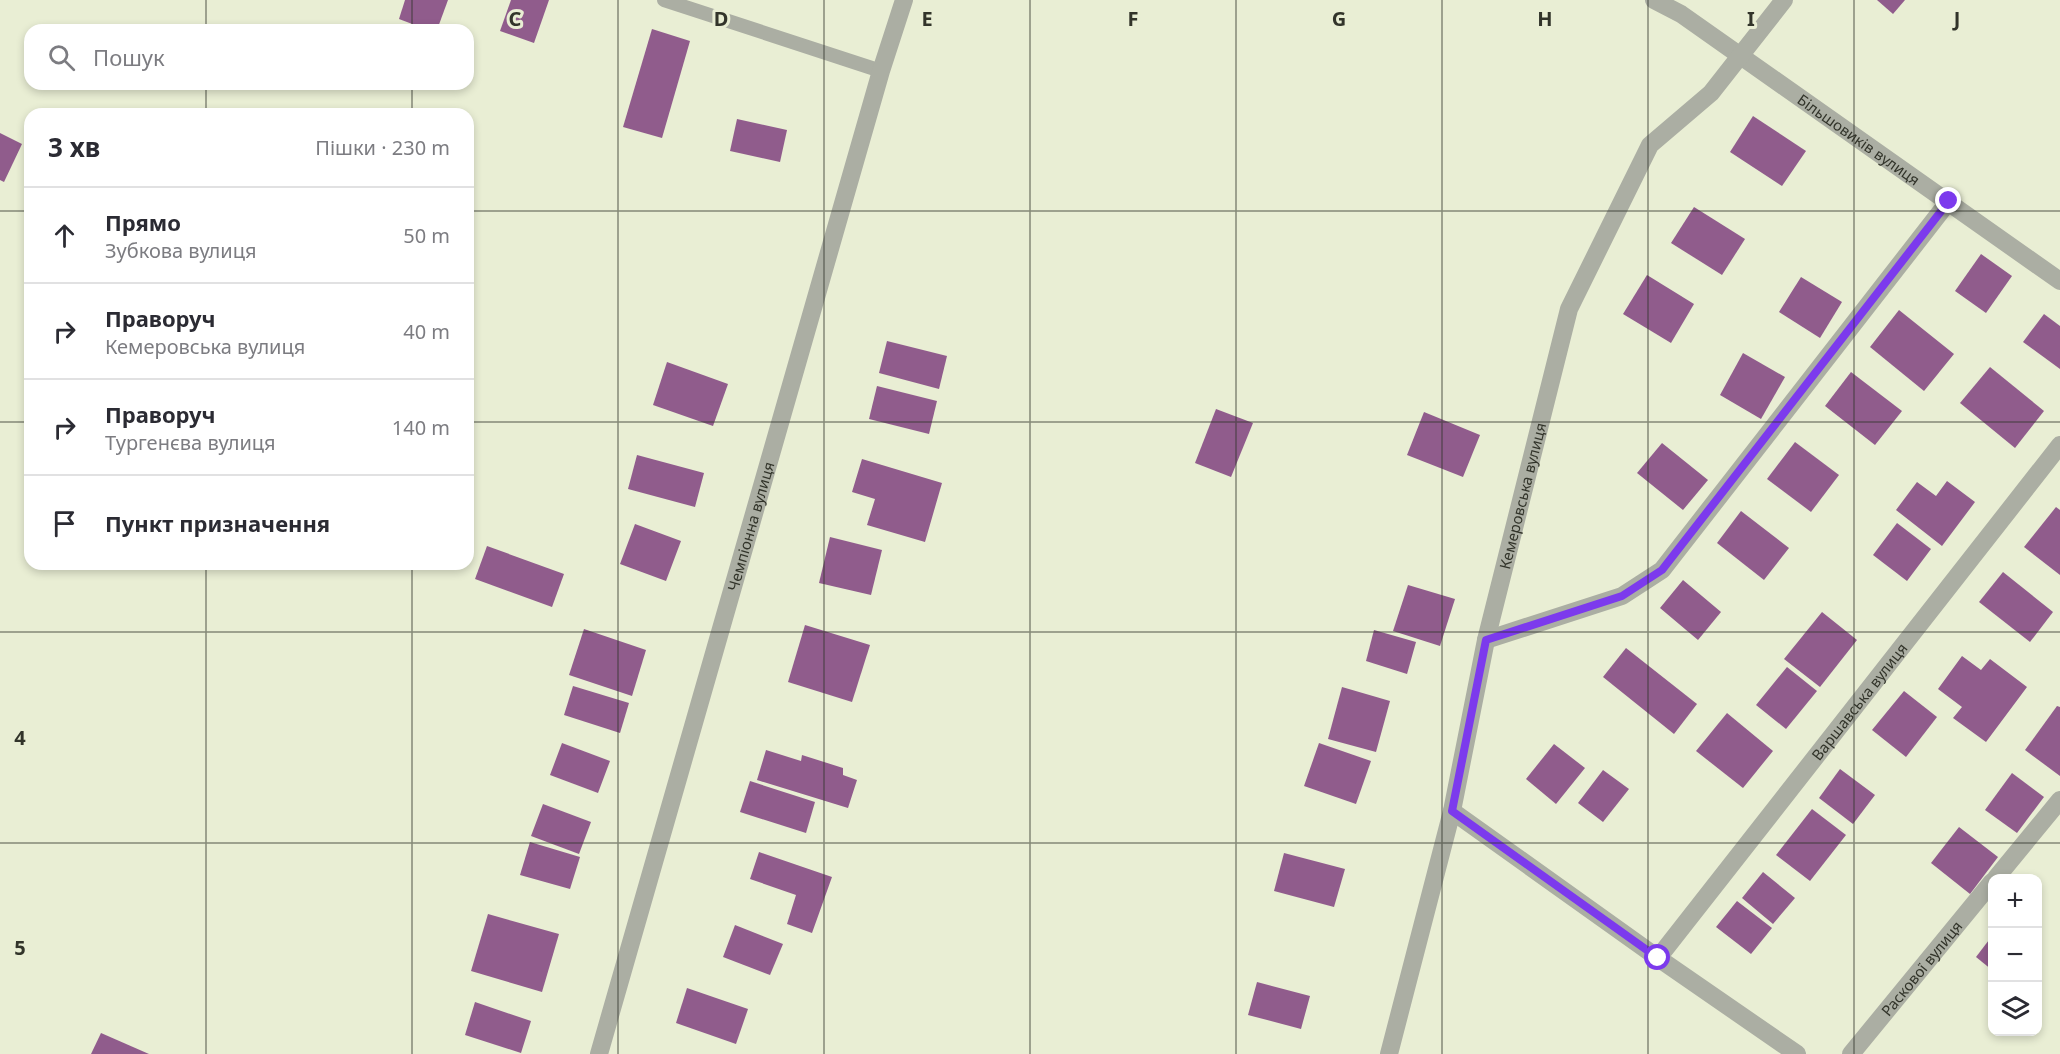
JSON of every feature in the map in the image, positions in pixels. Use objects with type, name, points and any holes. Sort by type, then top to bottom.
[{"type":"street","name":"Чемпіонна вулиця","points":[[598,1054],[881,71],[904,0]]},
{"type":"street","name":"Більшовиків вулиця","points":[[1654,0],[1681,14],[2060,281]]},
{"type":"street","name":"Кемеровська вулиця","points":[[1389,1054],[1452,811],[1486,640],[1569,309],[1650,145],[1711,93],[1784,0]]},
{"type":"street","points":[[1486,640],[1622,596],[1662,570],[1949,201]]},
{"type":"street","name":"Варшавська вулиця","points":[[1658,958],[2060,445]]},
{"type":"street","points":[[2000,874],[2060,800]]},
{"type":"street","points":[[1452,811],[1797,1054]]},
{"type":"street","name":"Раскової вулиця","points":[[1851,1054],[1988,887]]},
{"type":"lane","points":[[664,0],[881,71]]},
{"type":"building","points":[[405,0],[448,0],[439,24],[412,24],[399,19]]},
{"type":"building","points":[[511,0],[549,0],[534,43],[500,31]]},
{"type":"building","points":[[1877,0],[1905,0],[1893,14]]},
{"type":"building","points":[[652,29],[690,41],[662,138],[623,127]]},
{"type":"building","points":[[1753,116],[1806,151],[1782,186],[1730,152]]},
{"type":"building","points":[[737,119],[787,130],[780,162],[730,151]]},
{"type":"building","points":[[0,133],[22,144],[4,182],[0,180]]},
{"type":"building","points":[[1694,207],[1745,239],[1722,275],[1671,243]]},
{"type":"building","points":[[1981,254],[2012,276],[1986,313],[1955,291]]},
{"type":"building","points":[[1647,275],[1694,304],[1671,343],[1623,314]]},
{"type":"building","points":[[1801,277],[1842,302],[1820,338],[1779,312]]},
{"type":"building","points":[[1899,310],[1954,354],[1924,391],[1870,347]]},
{"type":"building","points":[[2044,314],[2060,326],[2060,369],[2023,342]]},
{"type":"building","points":[[887,341],[947,356],[939,389],[879,373]]},
{"type":"building","points":[[1743,353],[1785,377],[1761,419],[1720,395]]},
{"type":"building","points":[[667,362],[728,384],[713,426],[653,405]]},
{"type":"building","points":[[1990,367],[2044,411],[2015,448],[1960,403]]},
{"type":"building","points":[[1851,372],[1902,411],[1875,445],[1825,406]]},
{"type":"building","points":[[877,386],[937,401],[929,434],[869,419]]},
{"type":"building","points":[[1216,409],[1253,423],[1231,477],[1195,463]]},
{"type":"building","points":[[1424,412],[1480,435],[1463,477],[1407,455]]},
{"type":"building","points":[[1795,442],[1839,475],[1811,512],[1767,479]]},
{"type":"building","points":[[1662,443],[1708,480],[1683,510],[1637,473]]},
{"type":"building","points":[[637,455],[704,473],[695,507],[628,489]]},
{"type":"building","points":[[862,459],[942,483],[925,542],[867,525],[875,499],[852,492]]},
{"type":"building","points":[[1947,481],[1975,502],[1942,546],[1896,510],[1917,482],[1936,496]]},
{"type":"building","points":[[2056,507],[2060,510],[2060,575],[2024,547]]},
{"type":"building","points":[[1741,511],[1789,548],[1764,580],[1717,543]]},
{"type":"building","points":[[1897,523],[1931,549],[1907,581],[1873,555]]},
{"type":"building","points":[[635,524],[681,541],[666,581],[620,564]]},
{"type":"building","points":[[830,537],[882,550],[871,595],[819,583]]},
{"type":"building","points":[[487,546],[564,574],[552,607],[475,579]]},
{"type":"building","points":[[2003,572],[2053,612],[2030,642],[1979,602]]},
{"type":"building","points":[[1683,580],[1721,612],[1698,640],[1660,608]]},
{"type":"building","points":[[1408,585],[1455,599],[1440,646],[1393,631]]},
{"type":"building","points":[[1822,612],[1857,640],[1820,687],[1784,659]]},
{"type":"building","points":[[805,625],[870,645],[852,702],[788,682]]},
{"type":"building","points":[[584,629],[646,650],[632,696],[569,675]]},
{"type":"building","points":[[1374,630],[1416,642],[1407,674],[1366,661]]},
{"type":"building","points":[[1626,648],[1697,704],[1674,734],[1603,677]]},
{"type":"building","points":[[1962,656],[1981,670],[1990,659],[2027,687],[1986,742],[1953,718],[1962,707],[1938,689]]},
{"type":"building","points":[[1787,667],[1817,691],[1786,729],[1756,705]]},
{"type":"building","points":[[573,686],[629,703],[620,733],[564,715]]},
{"type":"building","points":[[1342,687],[1390,701],[1376,752],[1328,739]]},
{"type":"building","points":[[1904,691],[1937,717],[1906,757],[1872,730]]},
{"type":"building","points":[[2057,706],[2060,707],[2060,776],[2025,750]]},
{"type":"building","points":[[1727,713],[1773,751],[1743,788],[1696,751]]},
{"type":"building","points":[[562,743],[610,761],[598,793],[550,775]]},
{"type":"building","points":[[1319,743],[1371,761],[1356,804],[1304,786]]},
{"type":"building","points":[[1554,744],[1585,768],[1556,804],[1526,779]]},
{"type":"building","points":[[766,750],[801,761],[802,755],[843,768],[843,775],[857,780],[848,808],[757,780]]},
{"type":"building","points":[[1840,769],[1875,795],[1853,824],[1819,798]]},
{"type":"building","points":[[1603,770],[1629,789],[1603,822],[1578,803]]},
{"type":"building","points":[[2012,773],[2044,797],[2017,833],[1985,810]]},
{"type":"building","points":[[750,781],[815,802],[806,833],[740,812]]},
{"type":"building","points":[[543,804],[591,822],[579,854],[531,836]]},
{"type":"building","points":[[1812,809],[1846,835],[1810,881],[1776,855]]},
{"type":"building","points":[[1959,827],[1998,857],[1970,894],[1931,863]]},
{"type":"building","points":[[530,842],[580,857],[570,889],[520,875]]},
{"type":"building","points":[[759,852],[832,877],[812,933],[787,924],[796,895],[750,879]]},
{"type":"building","points":[[1284,853],[1345,869],[1334,907],[1274,891]]},
{"type":"building","points":[[1763,872],[1795,898],[1773,924],[1742,898]]},
{"type":"building","points":[[1737,901],[1772,928],[1751,954],[1716,927]]},
{"type":"building","points":[[488,914],[559,934],[542,992],[471,971]]},
{"type":"building","points":[[735,925],[783,944],[770,975],[723,957]]},
{"type":"building","points":[[1988,941],[1988,967],[1976,957]]},
{"type":"building","points":[[1257,982],[1310,996],[1301,1029],[1248,1015]]},
{"type":"building","points":[[687,988],[748,1009],[736,1044],[676,1023]]},
{"type":"building","points":[[475,1002],[531,1021],[521,1053],[465,1035]]},
{"type":"building","points":[[101,1033],[149,1054],[91,1054]]},
{"type":"route","points":[[1658,958],[1452,811],[1486,640],[1622,596],[1662,570],[1949,201]]}]
